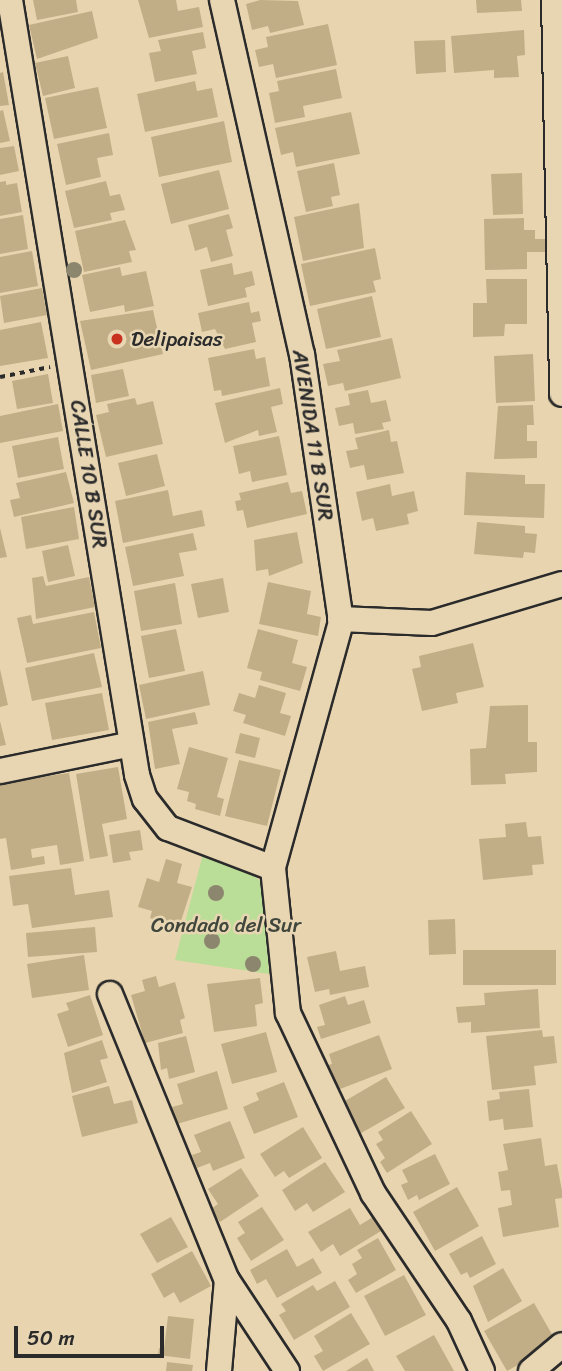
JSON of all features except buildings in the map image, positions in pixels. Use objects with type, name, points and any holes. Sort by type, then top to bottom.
[{"type":"street","name":"CALLE 10 B SUR","points":[[10,0],[131,744],[145,799],[168,828],[272,868]]},
{"type":"street","name":"AVENIDA 11 B SUR","points":[[222,0],[302,354],[340,619],[272,868]]},
{"type":"street","points":[[554,0],[562,394]]},
{"type":"street","points":[[340,619],[432,623],[562,584]]},
{"type":"street","points":[[0,771],[131,744]]},
{"type":"street","points":[[272,868],[288,1013],[373,1193],[459,1321],[482,1371]]},
{"type":"street","points":[[110,994],[227,1280],[287,1371]]},
{"type":"street","points":[[219,1371],[227,1280]]},
{"type":"street","points":[[531,1371],[562,1345]]},
{"type":"path","points":[[0,377],[71,363]]},
{"type":"green space","name":"Condado del Sur","points":[[203,854],[242,867],[263,883],[269,974],[175,960]]},
{"type":"place","name":"Delipaisas","points":[[117,339]]}]
